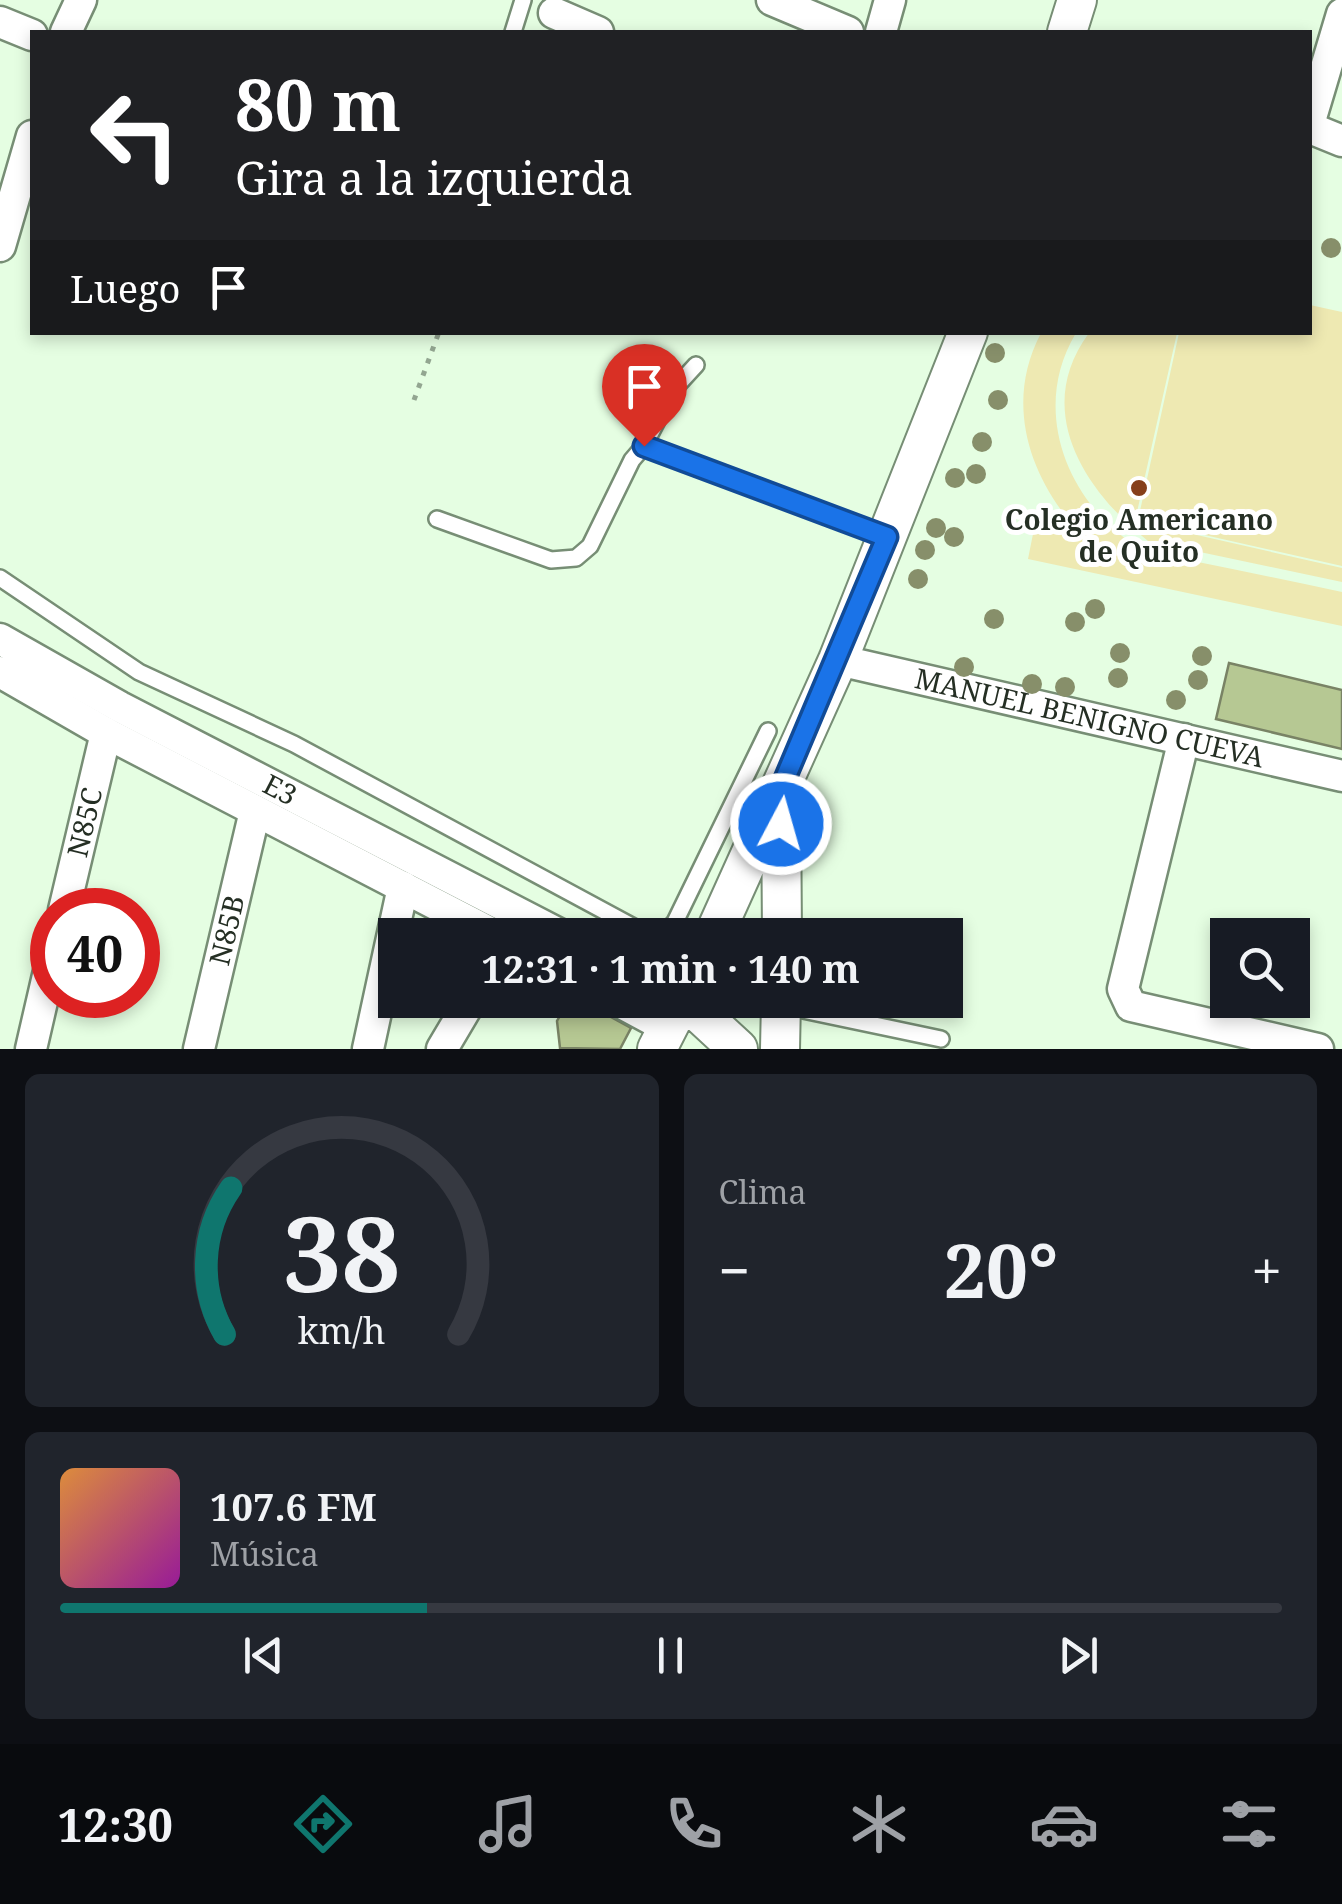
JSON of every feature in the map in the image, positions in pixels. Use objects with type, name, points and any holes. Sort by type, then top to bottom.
[{"type":"street","points":[[67,30],[81,0]]},
{"type":"street","points":[[772,0],[843,30]]},
{"type":"street","points":[[882,30],[890,0]]},
{"type":"street","points":[[554,14],[593,30]]},
{"type":"street","points":[[1312,118],[1342,14]]},
{"type":"street","points":[[0,22],[30,34]]},
{"type":"street","points":[[1312,126],[1342,141]]},
{"type":"street","points":[[0,246],[30,143]]},
{"type":"street","points":[[722,918],[838,660],[967,335]]},
{"type":"street","name":"E3","points":[[0,639],[120,707],[528,918]]},
{"type":"street","name":"MANUEL BENIGNO CUEVA","points":[[838,660],[1342,776]]},
{"type":"street","name":"E3","points":[[0,672],[106,733],[461,918]]},
{"type":"street","name":"N85C","points":[[69,888],[106,733]]},
{"type":"street","points":[[1184,739],[1125,968],[1123,989],[1131,1006],[1318,1049]]},
{"type":"street","points":[[781,788],[782,918]]},
{"type":"street","name":"N85B","points":[[199,1049],[255,811]]},
{"type":"street","points":[[368,1049],[403,888]]},
{"type":"street","points":[[31,1049],[38,1018]]},
{"type":"street","points":[[442,1049],[460,1018]]},
{"type":"street","points":[[777,1018],[780,1049]]},
{"type":"street","points":[[674,1025],[738,1049]]},
{"type":"lane","points":[[514,30],[525,0],[554,14]]},
{"type":"lane","points":[[437,519],[551,560],[576,558],[590,546],[632,460],[644,446],[673,390],[696,366]]},
{"type":"lane","points":[[644,446],[887,537]]},
{"type":"lane","points":[[0,578],[139,672],[294,744],[643,932],[667,931],[675,922],[768,731]]},
{"type":"lane","points":[[845,1018],[941,1040]]},
{"type":"path","points":[[414,400],[438,335]]},
{"type":"shaded area","points":[[1312,305],[1342,312],[1342,566],[1138,520],[1179,335],[1312,335]]},
{"type":"shaded area","points":[[1040,335],[1075,335],[1056,392],[1063,453],[1075,481],[1115,530],[1153,554],[1342,592],[1342,626],[1028,559],[1035,524],[1079,532],[1047,488],[1027,438],[1024,386]]},
{"type":"shaded area","points":[[1088,335],[1177,335],[1135,521],[1342,568],[1342,582],[1148,541],[1104,498],[1073,447],[1065,391],[1073,362]]},
{"type":"building","points":[[1229,663],[1342,690],[1342,749],[1216,719]]},
{"type":"building","points":[[613,1018],[631,1028],[620,1049],[560,1048],[557,1021]]},
{"type":"place","name":"Colegio Americano de Quito","points":[[1139,488]]},
{"type":"route","points":[[644,446],[704,472],[887,537],[781,788],[781,824]]}]
